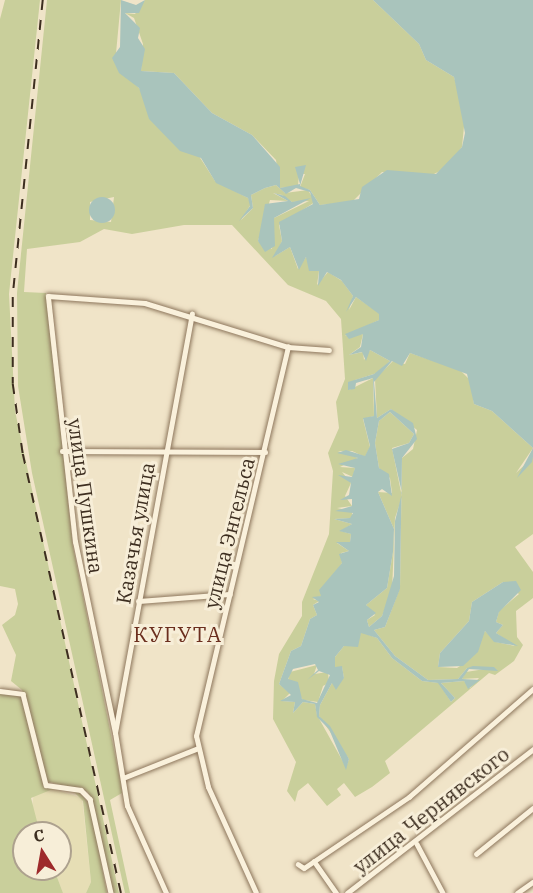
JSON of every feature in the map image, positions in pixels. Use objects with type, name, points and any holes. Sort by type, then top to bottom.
[{"type":"street","name":"улица Пушкина","points":[[115,733],[79,565],[62,452],[49,296],[129,301],[192,314]]},
{"type":"street","points":[[192,314],[288,348],[329,350]]},
{"type":"street","name":"Казачья улица","points":[[166,893],[127,807],[115,733],[165,450],[192,314]]},
{"type":"street","name":"улица Энгельса","points":[[196,749],[288,348]]},
{"type":"street","points":[[62,452],[165,450],[265,452]]},
{"type":"street","points":[[138,601],[230,594]]},
{"type":"street","points":[[298,864],[302,868],[314,861],[421,788],[533,689]]},
{"type":"street","points":[[0,691],[15,690],[24,697],[46,785],[81,790],[90,798],[111,893]]},
{"type":"street","points":[[123,778],[196,749],[256,893]]},
{"type":"street","name":"улица Чернявского","points":[[346,893],[417,844],[533,749]]},
{"type":"street","points":[[476,854],[533,808]]},
{"type":"street","points":[[417,844],[443,893]]},
{"type":"street","points":[[314,861],[336,893]]},
{"type":"street","points":[[517,893],[533,882]]},
{"type":"shaded area","points":[[54,789],[82,798],[91,882],[86,893],[63,893],[58,881],[72,881],[72,821],[36,821],[32,807],[34,792]]},
{"type":"green space","points":[[5,0],[40,0],[9,294],[15,411],[119,893],[113,893],[88,792],[46,781],[22,690],[11,681],[16,655],[2,625],[15,615],[18,604],[15,589],[0,586],[0,19]]},
{"type":"green space","points":[[47,0],[121,0],[115,64],[139,88],[176,146],[199,156],[215,181],[248,198],[251,204],[241,220],[253,208],[251,195],[265,188],[276,185],[285,193],[308,190],[315,202],[279,225],[282,241],[275,256],[290,247],[298,269],[306,257],[319,271],[317,285],[328,272],[342,281],[353,296],[349,310],[356,297],[379,313],[379,320],[345,336],[363,334],[360,347],[349,355],[363,352],[364,360],[370,350],[390,361],[377,373],[355,380],[349,390],[373,378],[374,416],[363,419],[370,447],[365,457],[352,451],[338,451],[358,458],[340,467],[355,468],[353,477],[342,472],[351,483],[345,496],[352,506],[337,508],[352,511],[352,518],[334,519],[352,524],[341,531],[351,534],[350,542],[337,543],[349,551],[341,553],[342,563],[321,596],[313,599],[319,601],[313,605],[317,615],[310,619],[301,646],[291,651],[279,684],[290,693],[282,701],[295,702],[293,713],[303,702],[315,704],[317,715],[346,767],[349,759],[319,716],[320,705],[332,683],[344,678],[342,667],[335,667],[335,657],[344,646],[356,646],[361,632],[377,638],[392,658],[422,681],[439,683],[451,702],[455,698],[441,683],[464,681],[470,688],[479,678],[462,679],[466,672],[491,668],[467,668],[458,679],[428,680],[395,656],[374,630],[385,627],[400,588],[402,458],[413,449],[417,430],[391,409],[377,418],[375,379],[393,361],[405,364],[410,353],[460,370],[471,381],[474,404],[492,411],[533,448],[516,473],[533,457],[533,534],[515,547],[533,572],[533,598],[516,611],[517,637],[523,645],[514,661],[495,675],[489,673],[385,761],[390,773],[372,787],[355,797],[344,783],[337,789],[341,795],[327,806],[308,783],[298,791],[295,802],[287,791],[296,762],[273,719],[274,681],[279,654],[302,616],[302,602],[329,534],[333,471],[328,453],[339,428],[336,402],[345,379],[341,319],[326,301],[288,285],[232,225],[184,225],[132,234],[104,229],[80,242],[27,249],[24,292],[46,293],[73,547],[120,779],[122,793],[110,800],[130,893],[125,893],[32,473],[18,386],[17,293]],"holes":[[[273,193],[282,195],[292,202],[309,201],[274,218],[272,249],[258,241],[270,200],[288,201]],[[114,197],[111,222],[90,220],[90,202]],[[503,582],[519,594],[499,611],[496,622],[503,625],[496,633],[515,646],[496,642],[485,631],[466,662],[457,668],[438,667],[440,653],[469,621],[472,602]]]},
{"type":"green space","points":[[145,0],[373,0],[419,44],[426,60],[454,77],[465,116],[462,147],[446,168],[428,177],[382,172],[352,202],[320,205],[310,190],[300,187],[305,174],[299,174],[298,186],[280,188],[276,160],[252,135],[212,113],[174,73],[141,71],[143,44],[134,18],[125,13],[135,14]]},
{"type":"green space","points":[[390,412],[414,434],[409,443],[392,448],[402,497],[395,518],[392,591],[382,616],[369,627],[367,620],[375,615],[366,605],[387,588],[393,552],[394,529],[378,492],[392,493],[390,478],[379,468],[375,443],[379,421]]},
{"type":"green space","points":[[317,665],[314,674],[328,672],[329,683],[323,686],[318,702],[303,700],[288,680],[290,672]]},
{"type":"green space","points":[[20,693],[43,784],[53,789],[31,798],[37,821],[12,821],[12,881],[58,881],[63,893],[0,893],[0,694]]},
{"type":"green space","points":[[73,791],[81,793],[90,806],[107,893],[86,893],[91,882],[83,801]]},
{"type":"water","points":[[121,0],[136,5],[145,0],[139,13],[125,13],[140,28],[138,38],[145,49],[141,71],[174,73],[212,113],[252,135],[280,167],[280,188],[300,184],[295,167],[306,165],[300,186],[310,190],[320,205],[359,199],[362,187],[387,170],[436,174],[462,147],[465,133],[454,77],[426,60],[419,44],[373,0],[533,0],[533,448],[492,411],[474,404],[467,374],[410,353],[402,366],[392,361],[374,382],[377,418],[391,409],[413,423],[417,439],[402,458],[401,491],[392,449],[409,443],[414,434],[390,412],[379,421],[375,443],[379,468],[389,474],[392,496],[382,489],[378,492],[394,529],[393,552],[387,588],[366,605],[376,613],[367,620],[369,627],[382,616],[394,576],[395,521],[401,495],[400,589],[385,627],[374,630],[395,656],[428,680],[458,679],[467,668],[473,666],[494,667],[498,671],[469,669],[462,679],[480,680],[468,689],[464,681],[441,683],[455,698],[451,702],[438,683],[422,681],[392,658],[377,638],[361,633],[358,647],[344,646],[335,657],[335,667],[342,666],[344,678],[336,690],[332,683],[320,705],[319,716],[330,726],[349,759],[346,770],[329,729],[317,717],[315,704],[303,702],[293,713],[295,702],[280,701],[291,695],[279,684],[291,651],[301,646],[310,619],[317,615],[313,605],[319,602],[312,597],[321,596],[319,590],[342,563],[339,554],[349,551],[336,542],[350,542],[351,534],[339,531],[352,524],[334,519],[350,518],[353,513],[335,511],[352,506],[352,499],[340,500],[349,495],[351,483],[338,475],[352,477],[355,468],[338,464],[358,458],[337,453],[346,450],[365,456],[370,446],[363,418],[374,416],[374,401],[373,378],[356,383],[355,389],[348,390],[348,382],[374,374],[390,361],[370,350],[366,361],[362,352],[349,355],[361,347],[363,334],[349,339],[345,334],[379,320],[379,314],[356,297],[346,312],[353,296],[341,280],[327,272],[318,286],[319,271],[309,271],[306,257],[299,270],[290,247],[272,258],[282,241],[279,222],[313,204],[310,192],[296,188],[286,194],[276,185],[265,188],[251,195],[253,208],[239,221],[250,206],[248,198],[216,183],[201,158],[180,151],[149,119],[139,88],[119,73],[112,58],[120,47]],"holes":[[[315,664],[318,670],[307,680],[319,671],[330,675],[317,703],[302,699],[298,682],[288,679],[293,669]]]},
{"type":"water","points":[[274,193],[285,196],[292,202],[311,198],[274,218],[275,246],[265,252],[258,241],[265,204],[288,201]]},
{"type":"water","points":[[102,197],[111,201],[115,210],[111,219],[102,223],[93,219],[89,210],[93,201]]},
{"type":"water","points":[[533,448],[532,462],[517,478]]},
{"type":"water","points":[[516,581],[521,590],[499,612],[496,622],[503,625],[496,633],[518,646],[494,642],[485,631],[478,652],[463,666],[438,667],[440,653],[469,621],[472,602],[503,582]]},
{"type":"railway","points":[[43,0],[13,297],[13,384],[23,454],[121,893]]},
{"type":"district","name":"КУГУТА","points":[[178,634]]}]
